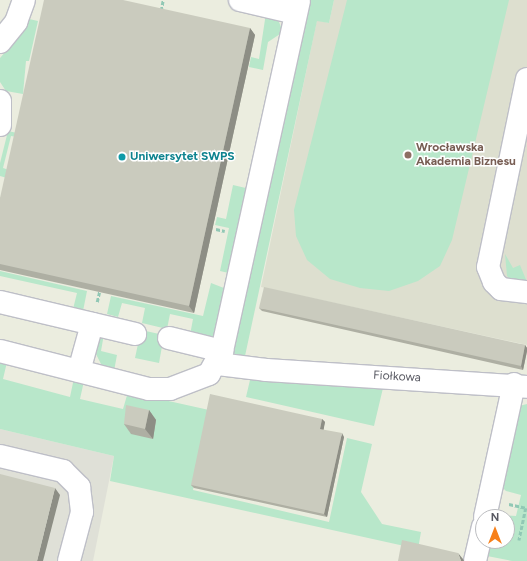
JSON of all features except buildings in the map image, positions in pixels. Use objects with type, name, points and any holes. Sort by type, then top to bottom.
[{"type":"street","points":[[0,42],[16,22],[24,0]]},
{"type":"street","points":[[0,351],[149,389],[170,389],[209,374],[220,357],[298,6],[240,0]]},
{"type":"street","points":[[527,79],[488,267],[494,282],[501,289],[527,292]]},
{"type":"street","points":[[0,302],[135,334]]},
{"type":"street","points":[[79,371],[92,324]]},
{"type":"street","name":"Fiołkowa","points":[[169,338],[220,357],[266,370],[521,385]]},
{"type":"street","points":[[487,508],[521,385]]},
{"type":"street","points":[[0,456],[63,471],[79,487],[82,512],[69,561]]},
{"type":"street","points":[[475,561],[478,549]]},
{"type":"path","points":[[159,18],[163,0]]},
{"type":"path","points":[[487,508],[526,508],[519,540]]},
{"type":"shaded area","name":"Wrocławska Akademia Biznesu","points":[[334,0],[527,0],[527,345],[261,287],[317,20],[329,23]]},
{"type":"shaded area","points":[[0,429],[114,456],[93,561],[0,561]]},
{"type":"green space","points":[[305,0],[334,0],[329,23],[317,21],[245,356],[231,353]]},
{"type":"green space","points":[[347,0],[509,0],[452,240],[440,266],[418,281],[389,291],[360,288],[330,279],[307,260],[296,236],[294,210]]},
{"type":"green space","points":[[266,13],[279,22],[283,32],[268,42],[263,70],[249,67],[251,57],[259,59]]},
{"type":"green space","points":[[29,19],[38,21],[29,61],[26,61],[23,94],[6,91],[0,82],[0,58],[23,32]]},
{"type":"green space","points":[[8,131],[17,133],[17,137],[11,136],[3,168],[9,170],[7,178],[0,176],[0,163]]},
{"type":"green space","points":[[233,185],[250,189],[233,274],[220,271],[229,228],[215,225],[217,217],[226,219]]},
{"type":"green space","points":[[505,254],[513,268],[520,265],[527,282],[512,281],[507,276]]},
{"type":"green space","points":[[0,271],[87,291],[83,311],[73,309],[77,293],[0,276]]},
{"type":"green space","points":[[211,283],[229,290],[216,339],[190,335],[193,319],[170,314],[167,329],[142,323],[145,308],[122,303],[118,317],[107,314],[111,296],[203,316]]},
{"type":"green space","points":[[141,330],[164,335],[159,363],[135,358]]},
{"type":"green space","points":[[104,334],[101,351],[117,355],[114,371],[101,364],[96,354],[100,335]]},
{"type":"green space","points":[[0,361],[7,362],[3,379],[70,397],[74,378],[84,381],[80,399],[123,409],[128,392],[209,410],[193,490],[329,522],[347,438],[372,444],[361,492],[382,524],[421,532],[418,549],[110,481],[114,456],[0,429]]},
{"type":"green space","points":[[250,380],[313,385],[383,388],[374,426],[246,397]]},
{"type":"green space","points":[[527,404],[527,561],[512,561],[487,556],[488,549],[515,549],[515,516],[521,495],[506,491],[501,486],[519,406]]},
{"type":"place","name":"Wrocławska Akademia Biznesu","points":[[408,155]]},
{"type":"place","name":"Uniwersytet SWPS","points":[[122,157]]}]
